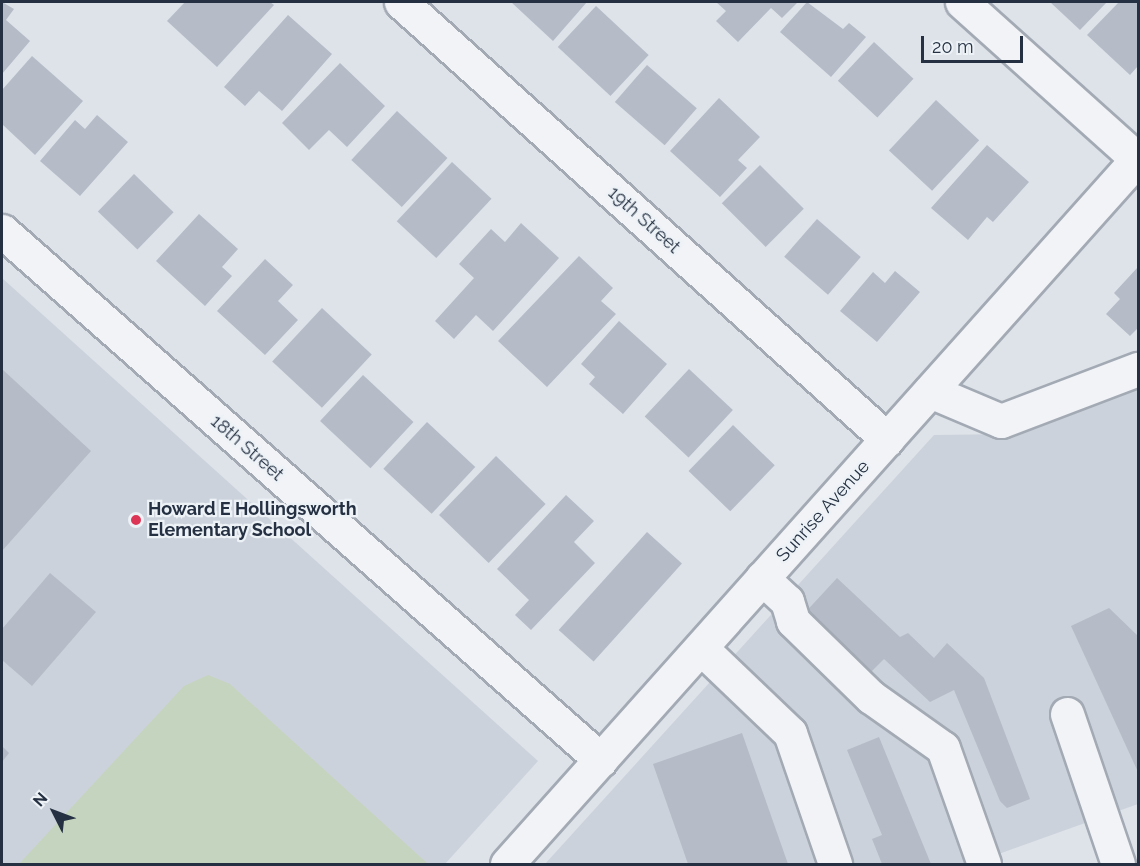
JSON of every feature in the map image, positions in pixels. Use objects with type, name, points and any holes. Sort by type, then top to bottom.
[{"type":"street","name":"19th Street","points":[[401,2],[887,439]]},
{"type":"street","points":[[962,2],[1138,159]]},
{"type":"street","name":"Sunrise Avenue","points":[[507,864],[1138,159]]},
{"type":"street","name":"18th Street","points":[[2,231],[601,760]]},
{"type":"street","points":[[930,391],[1001,420],[1138,369]]},
{"type":"street","points":[[762,578],[787,601],[793,621],[872,697],[943,748],[984,864]]},
{"type":"street","points":[[701,648],[790,733],[835,864]]},
{"type":"street","points":[[1067,714],[1118,864]]},
{"type":"shaded area","name":"Howard E Hollingsworth Elementary School","points":[[2,278],[538,761],[445,864],[2,864]]},
{"type":"shaded area","points":[[1138,387],[1138,804],[971,864],[545,864],[934,435],[1013,434]]},
{"type":"green space","points":[[208,675],[230,684],[428,864],[19,864],[184,686]]},
{"type":"building","points":[[2,2],[14,9],[6,20],[30,41],[2,74]]},
{"type":"building","points":[[185,2],[270,2],[274,5],[217,67],[167,21]]},
{"type":"building","points":[[511,2],[587,2],[553,41]]},
{"type":"building","points":[[716,2],[798,2],[782,18],[771,8],[738,42],[716,21],[726,11]]},
{"type":"building","points":[[807,2],[843,29],[849,23],[866,37],[831,77],[780,32]]},
{"type":"building","points":[[1050,2],[1107,2],[1080,30]]},
{"type":"building","points":[[1119,2],[1138,2],[1138,66],[1130,75],[1087,35]]},
{"type":"building","points":[[596,6],[649,55],[610,96],[558,47]]},
{"type":"building","points":[[288,15],[332,54],[282,111],[259,91],[245,106],[224,87]]},
{"type":"building","points":[[874,42],[913,79],[877,118],[838,81]]},
{"type":"building","points":[[32,56],[83,101],[35,155],[2,124],[2,90]]},
{"type":"building","points":[[340,63],[385,106],[347,147],[329,130],[309,150],[282,123]]},
{"type":"building","points":[[647,65],[697,108],[665,145],[615,102]]},
{"type":"building","points":[[719,98],[760,137],[738,160],[747,168],[720,197],[670,151]]},
{"type":"building","points":[[936,100],[979,140],[932,191],[889,150]]},
{"type":"building","points":[[397,111],[447,158],[402,207],[351,160]]},
{"type":"building","points":[[97,115],[128,142],[80,196],[40,161],[75,120],[85,129]]},
{"type":"building","points":[[987,145],[1029,182],[993,222],[987,217],[968,240],[931,208]]},
{"type":"building","points":[[452,162],[491,199],[436,258],[397,221]]},
{"type":"building","points":[[760,165],[804,209],[766,247],[722,203]]},
{"type":"building","points":[[134,174],[174,212],[137,250],[98,211]]},
{"type":"building","points":[[199,214],[238,249],[222,267],[232,276],[205,306],[156,261]]},
{"type":"building","points":[[817,219],[861,257],[828,295],[784,257]]},
{"type":"building","points":[[521,223],[559,258],[493,331],[476,315],[454,339],[435,321],[474,278],[459,264],[491,229],[505,242]]},
{"type":"building","points":[[579,256],[613,288],[601,301],[616,314],[547,387],[498,341]]},
{"type":"building","points":[[265,259],[293,285],[278,301],[298,320],[265,355],[217,311]]},
{"type":"building","points":[[1138,267],[1138,328],[1130,336],[1106,314],[1120,299],[1114,293]]},
{"type":"building","points":[[895,271],[920,292],[877,342],[840,311],[873,272],[885,283]]},
{"type":"building","points":[[322,308],[372,354],[322,408],[272,361]]},
{"type":"building","points":[[619,321],[667,364],[623,414],[589,384],[595,377],[581,364]]},
{"type":"building","points":[[2,369],[91,451],[2,551]]},
{"type":"building","points":[[689,369],[733,410],[689,457],[645,417]]},
{"type":"building","points":[[363,375],[413,422],[370,468],[320,421]]},
{"type":"building","points":[[427,422],[475,467],[432,514],[383,469]]},
{"type":"building","points":[[733,425],[775,465],[730,511],[689,471]]},
{"type":"building","points":[[496,456],[546,504],[489,563],[439,515]]},
{"type":"building","points":[[566,495],[594,521],[574,542],[595,563],[531,630],[515,615],[529,600],[497,569]]},
{"type":"building","points":[[647,532],[682,563],[594,662],[559,630]]},
{"type":"building","points":[[50,573],[96,612],[32,686],[2,660],[2,629]]},
{"type":"building","points":[[837,578],[900,637],[908,633],[934,658],[947,643],[984,678],[1030,799],[1007,808],[1000,801],[954,690],[930,702],[884,659],[866,677],[801,617]]},
{"type":"building","points":[[1109,608],[1138,636],[1138,772],[1071,626]]},
{"type":"building","points":[[742,733],[788,864],[688,864],[653,764]]},
{"type":"building","points":[[879,737],[931,864],[882,864],[872,839],[882,835],[847,750]]},
{"type":"building","points":[[2,746],[9,753],[2,762]]},
{"type":"place","name":"Howard E Hollingsworth Elementary School","points":[[136,520]]}]
